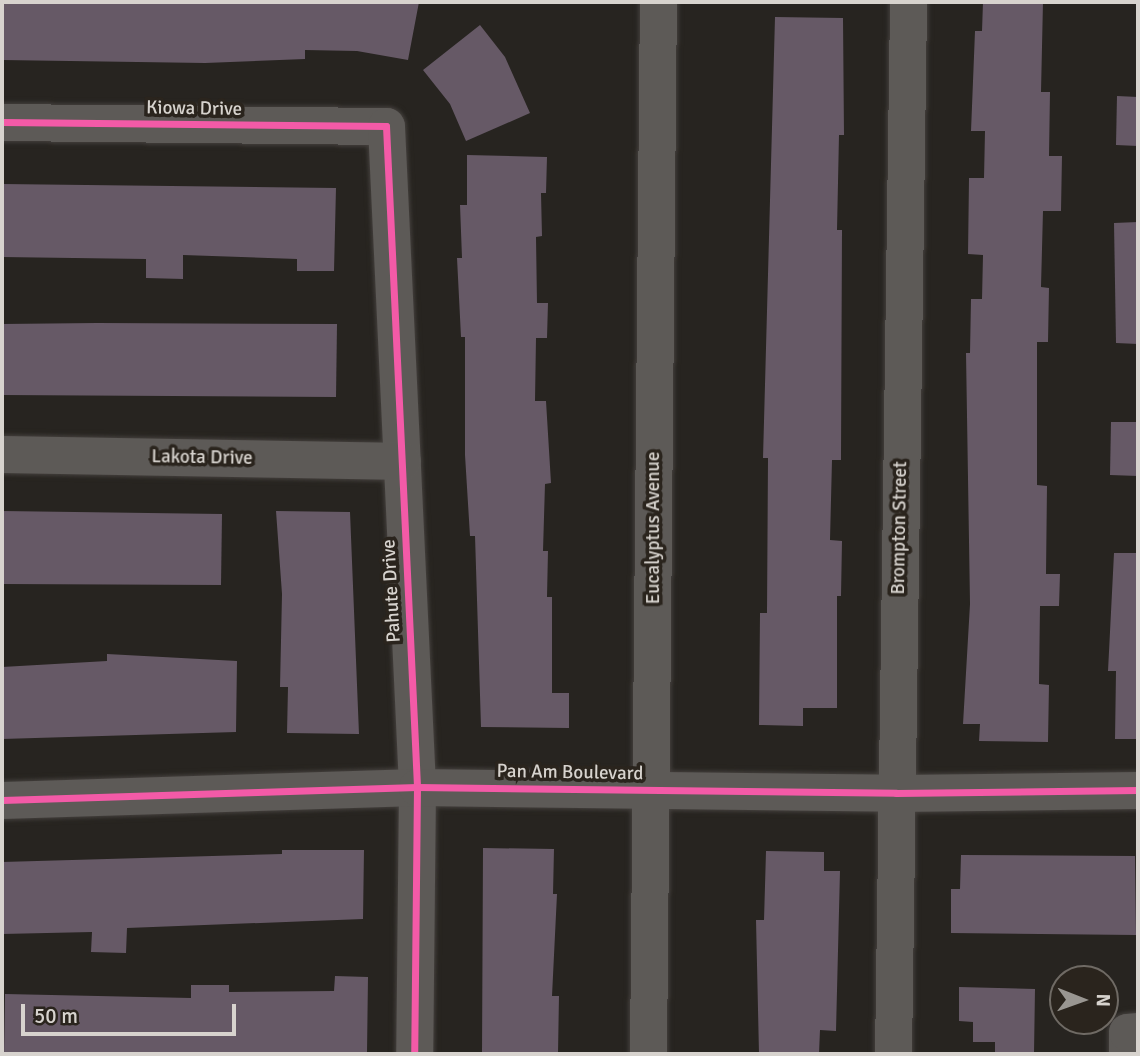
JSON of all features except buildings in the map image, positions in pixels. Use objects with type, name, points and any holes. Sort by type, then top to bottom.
[{"type":"street","name":"Eucalyptus Avenue","points":[[648,1054],[658,2]]},
{"type":"street","name":"Brompton Street","points":[[893,1054],[908,2]]},
{"type":"street","name":"Kiowa Drive","points":[[2,122],[386,127]]},
{"type":"street","name":"Pahute Drive","points":[[386,127],[417,787],[414,1054]]},
{"type":"street","name":"Lakota Drive","points":[[2,454],[402,461]]},
{"type":"street","name":"Pan Am Boulevard","points":[[2,800],[417,787],[896,793],[1138,790]]},
{"type":"street","points":[[1126,1054],[1127,1032],[1138,1031]]},
{"type":"cycle path","points":[[2,122],[386,126],[417,787],[414,1054]]},
{"type":"cycle path","points":[[2,800],[417,787],[896,793],[1138,790]]}]
